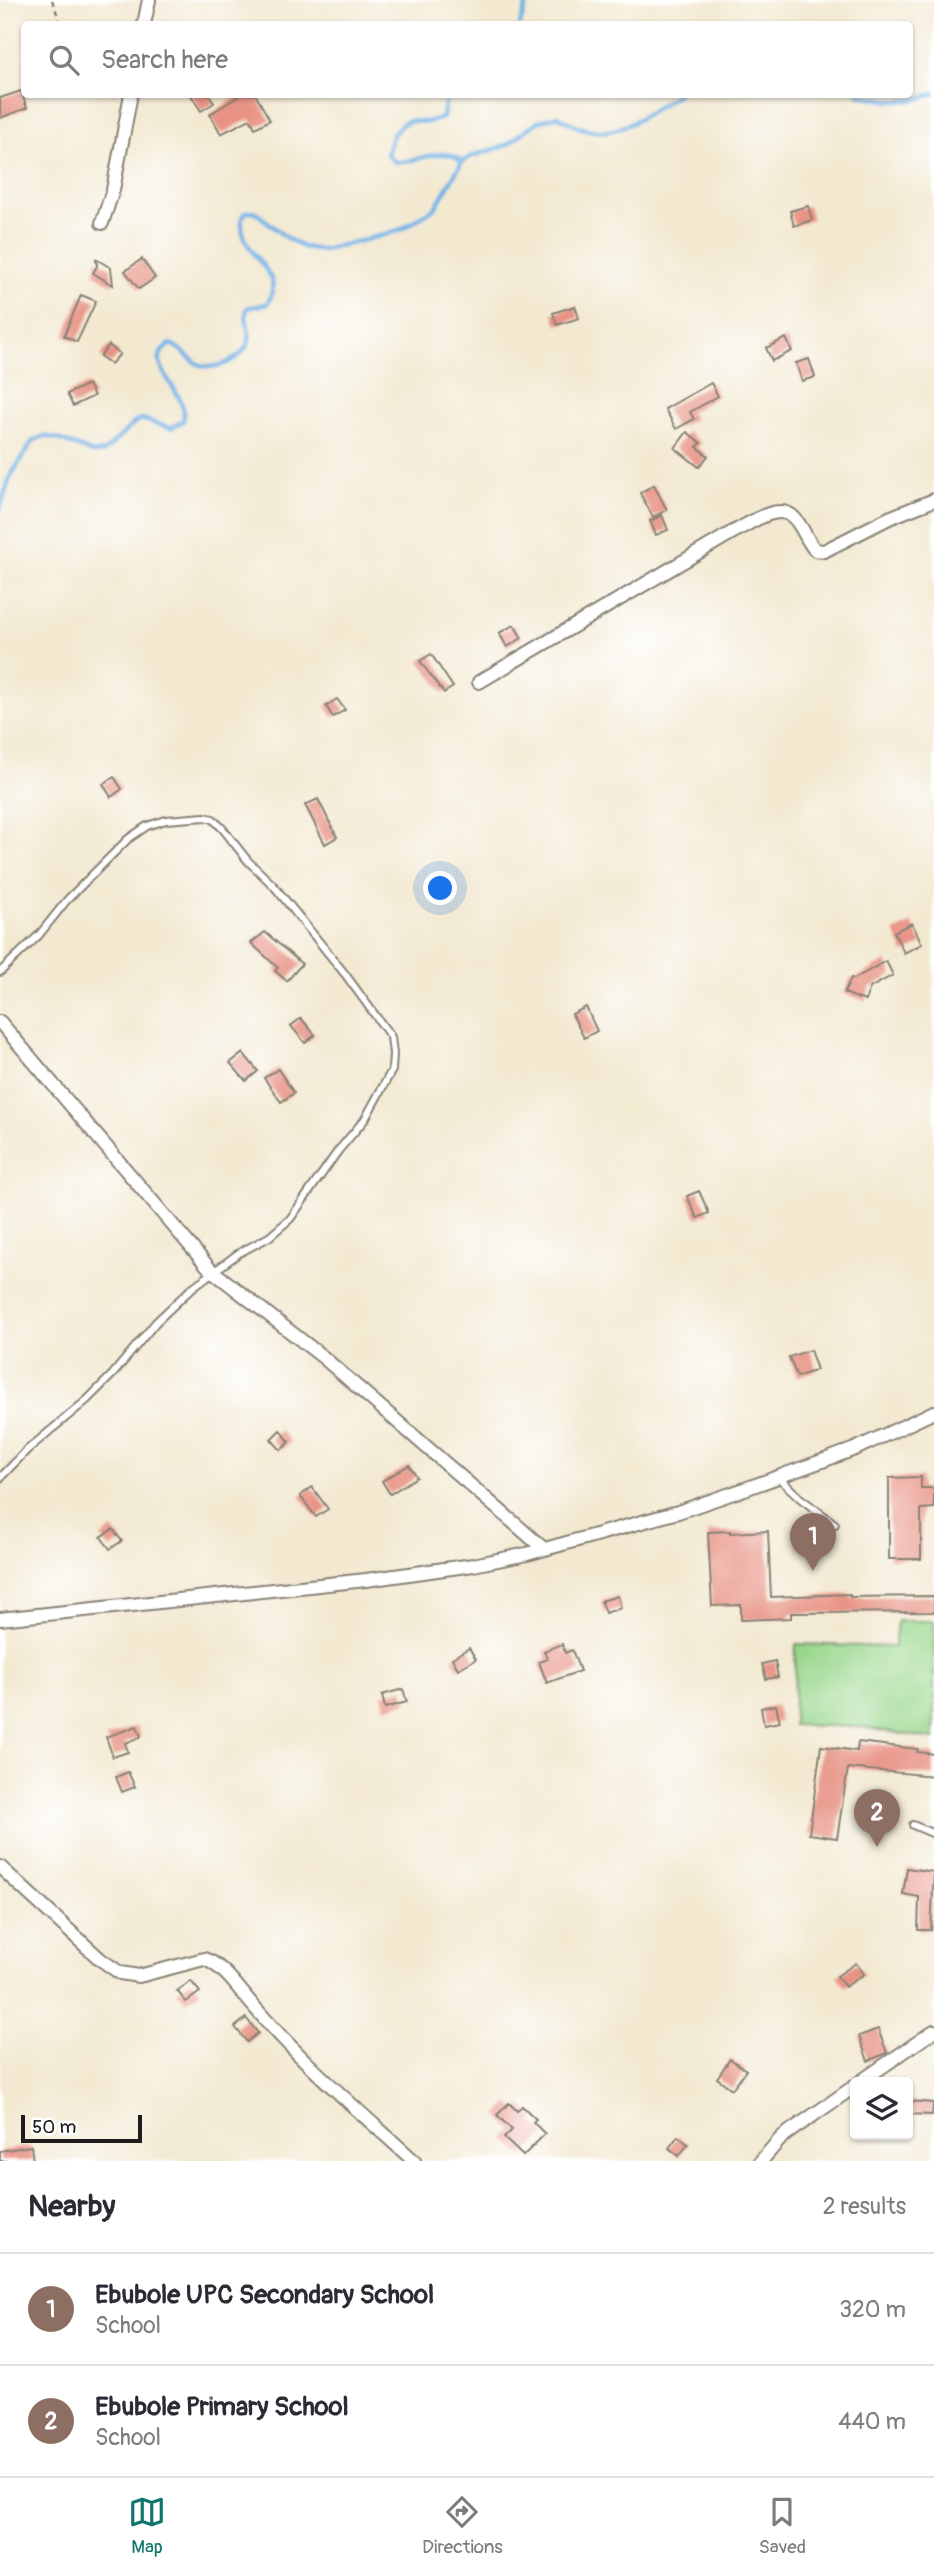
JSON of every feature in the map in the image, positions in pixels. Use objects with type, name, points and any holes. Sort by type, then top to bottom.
[{"type":"street","points":[[145,21],[149,0]]},
{"type":"street","points":[[102,223],[113,190],[130,98]]},
{"type":"street","points":[[479,682],[767,515],[781,512],[792,516],[815,550],[824,551],[889,518],[934,500]]},
{"type":"street","points":[[0,1022],[213,1271],[324,1359],[544,1549]]},
{"type":"street","points":[[0,1619],[473,1565],[544,1549],[678,1512],[855,1449],[934,1412]]},
{"type":"street","points":[[0,1867],[100,1959],[120,1973],[139,1976],[204,1959],[210,1961],[233,1982],[308,2065],[414,2161]]},
{"type":"street","points":[[867,2077],[934,2031]]},
{"type":"street","points":[[761,2161],[782,2137],[850,2089]]},
{"type":"lane","points":[[0,972],[39,935],[68,900],[128,839],[147,826],[166,820],[205,817],[213,819],[248,861],[274,886],[345,974],[391,1037],[392,1070],[365,1119],[290,1219],[269,1237],[213,1271],[156,1322],[113,1374],[87,1400],[27,1450],[0,1478]]},
{"type":"lane","points":[[778,1477],[818,1513],[835,1524]]},
{"type":"lane","points":[[913,1825],[934,1834]]},
{"type":"path","points":[[52,0],[60,21]]},
{"type":"green space","points":[[897,1621],[934,1621],[934,1739],[861,1727],[793,1725],[796,1644],[894,1647]]},
{"type":"building","points":[[21,91],[21,98],[23,98],[27,108],[0,118],[0,98]]},
{"type":"building","points":[[193,98],[211,98],[214,103],[201,111]]},
{"type":"building","points":[[236,98],[257,98],[270,120],[255,128],[250,119],[221,134],[210,114]]},
{"type":"building","points":[[808,206],[812,220],[794,226],[790,211]]},
{"type":"building","points":[[96,259],[111,268],[113,285],[93,273],[97,266]]},
{"type":"building","points":[[142,259],[155,278],[139,289],[125,271]]},
{"type":"building","points":[[81,295],[96,301],[77,342],[64,336]]},
{"type":"building","points":[[575,306],[579,318],[557,325],[553,313]]},
{"type":"building","points":[[786,338],[792,351],[772,361],[766,348]]},
{"type":"building","points":[[109,345],[120,354],[111,364],[100,356]]},
{"type":"building","points":[[809,359],[815,377],[802,381],[796,363]]},
{"type":"building","points":[[711,383],[718,396],[690,412],[694,419],[676,429],[665,409]]},
{"type":"building","points":[[88,384],[94,396],[73,406],[67,394]]},
{"type":"building","points":[[687,432],[701,443],[697,447],[708,456],[699,467],[675,448]]},
{"type":"building","points":[[654,485],[667,510],[653,517],[640,493]]},
{"type":"building","points":[[662,515],[668,530],[656,535],[650,521]]},
{"type":"building","points":[[514,625],[522,638],[507,647],[499,633]]},
{"type":"building","points":[[431,654],[453,687],[444,693],[420,661]]},
{"type":"building","points":[[337,699],[345,710],[333,717],[326,706]]},
{"type":"building","points":[[114,777],[122,789],[111,797],[103,784]]},
{"type":"building","points":[[318,799],[337,837],[325,844],[305,805]]},
{"type":"building","points":[[912,923],[922,944],[904,953],[894,932]]},
{"type":"building","points":[[265,932],[302,964],[287,981],[275,971],[278,968],[251,943]]},
{"type":"building","points":[[886,961],[893,975],[870,988],[865,1001],[844,993],[851,978],[854,979]]},
{"type":"building","points":[[586,1007],[597,1031],[584,1038],[572,1014]]},
{"type":"building","points":[[301,1018],[315,1035],[305,1043],[291,1026]]},
{"type":"building","points":[[243,1053],[258,1071],[246,1081],[230,1063]]},
{"type":"building","points":[[278,1069],[294,1093],[281,1102],[264,1078]]},
{"type":"building","points":[[699,1191],[709,1213],[697,1218],[687,1196]]},
{"type":"building","points":[[810,1350],[817,1370],[797,1377],[789,1357]]},
{"type":"building","points":[[280,1430],[290,1442],[281,1450],[271,1439]]},
{"type":"building","points":[[409,1465],[417,1477],[390,1494],[382,1481]]},
{"type":"building","points":[[921,1477],[921,1488],[934,1488],[934,1508],[921,1509],[921,1559],[889,1559],[889,1478]]},
{"type":"building","points":[[312,1487],[328,1509],[316,1517],[300,1496]]},
{"type":"building","points":[[113,1529],[122,1541],[110,1549],[101,1537]]},
{"type":"building","points":[[768,1531],[771,1597],[850,1594],[850,1597],[934,1596],[934,1612],[791,1613],[791,1618],[741,1620],[741,1605],[712,1606],[708,1532]]},
{"type":"building","points":[[618,1596],[621,1608],[605,1613],[601,1601]]},
{"type":"building","points":[[562,1644],[565,1653],[572,1650],[580,1671],[547,1683],[539,1662],[547,1659],[544,1651]]},
{"type":"building","points":[[469,1648],[476,1659],[458,1669],[452,1658]]},
{"type":"building","points":[[775,1661],[778,1677],[766,1679],[762,1664]]},
{"type":"building","points":[[403,1689],[407,1702],[385,1708],[382,1695]]},
{"type":"building","points":[[776,1705],[780,1722],[764,1725],[761,1708]]},
{"type":"building","points":[[137,1726],[141,1737],[125,1743],[128,1752],[113,1757],[106,1737]]},
{"type":"building","points":[[858,1742],[918,1749],[917,1752],[934,1754],[934,1776],[848,1768],[837,1838],[809,1834],[821,1746],[857,1751]]},
{"type":"building","points":[[128,1772],[135,1787],[122,1792],[116,1777]]},
{"type":"building","points":[[907,1868],[934,1872],[931,1930],[918,1930],[919,1897],[903,1894]]},
{"type":"building","points":[[856,1963],[864,1974],[845,1987],[837,1976]]},
{"type":"building","points":[[191,1981],[200,1992],[186,2002],[177,1991]]},
{"type":"building","points":[[246,2018],[258,2033],[247,2042],[235,2027]]},
{"type":"building","points":[[878,2029],[887,2053],[868,2061],[859,2036]]},
{"type":"building","points":[[730,2059],[746,2070],[732,2089],[717,2078]]},
{"type":"building","points":[[913,2101],[933,2103],[932,2115],[913,2114]]},
{"type":"building","points":[[509,2103],[517,2111],[522,2106],[536,2119],[533,2122],[545,2134],[523,2156],[504,2138],[512,2130],[497,2115]]},
{"type":"building","points":[[678,2136],[688,2144],[679,2156],[669,2148]]},
{"type":"building","points":[[31,2146],[33,2161],[0,2161],[0,2151]]},
{"type":"waterway","points":[[521,21],[528,0]]},
{"type":"waterway","points":[[877,98],[906,101],[934,93]]},
{"type":"waterway","points":[[446,98],[443,118],[426,122],[408,121],[401,125],[392,136],[387,154],[395,162],[439,154],[447,154],[462,162]]},
{"type":"waterway","points":[[0,509],[10,477],[33,441],[44,436],[93,453],[104,452],[141,419],[171,428],[183,421],[180,399],[162,369],[160,360],[162,351],[171,344],[194,362],[212,367],[228,362],[242,353],[249,340],[247,308],[267,304],[272,292],[272,281],[268,272],[247,244],[243,232],[242,217],[247,212],[254,211],[288,239],[303,247],[323,250],[384,235],[402,229],[435,208],[462,162],[507,145],[537,122],[558,116],[576,126],[593,131],[607,131],[634,122],[672,98]]},
{"type":"place","name":"Ebubole UPC Secondary School","points":[[813,1571]]},
{"type":"place","name":"Ebubole Primary School","points":[[877,1847]]}]
